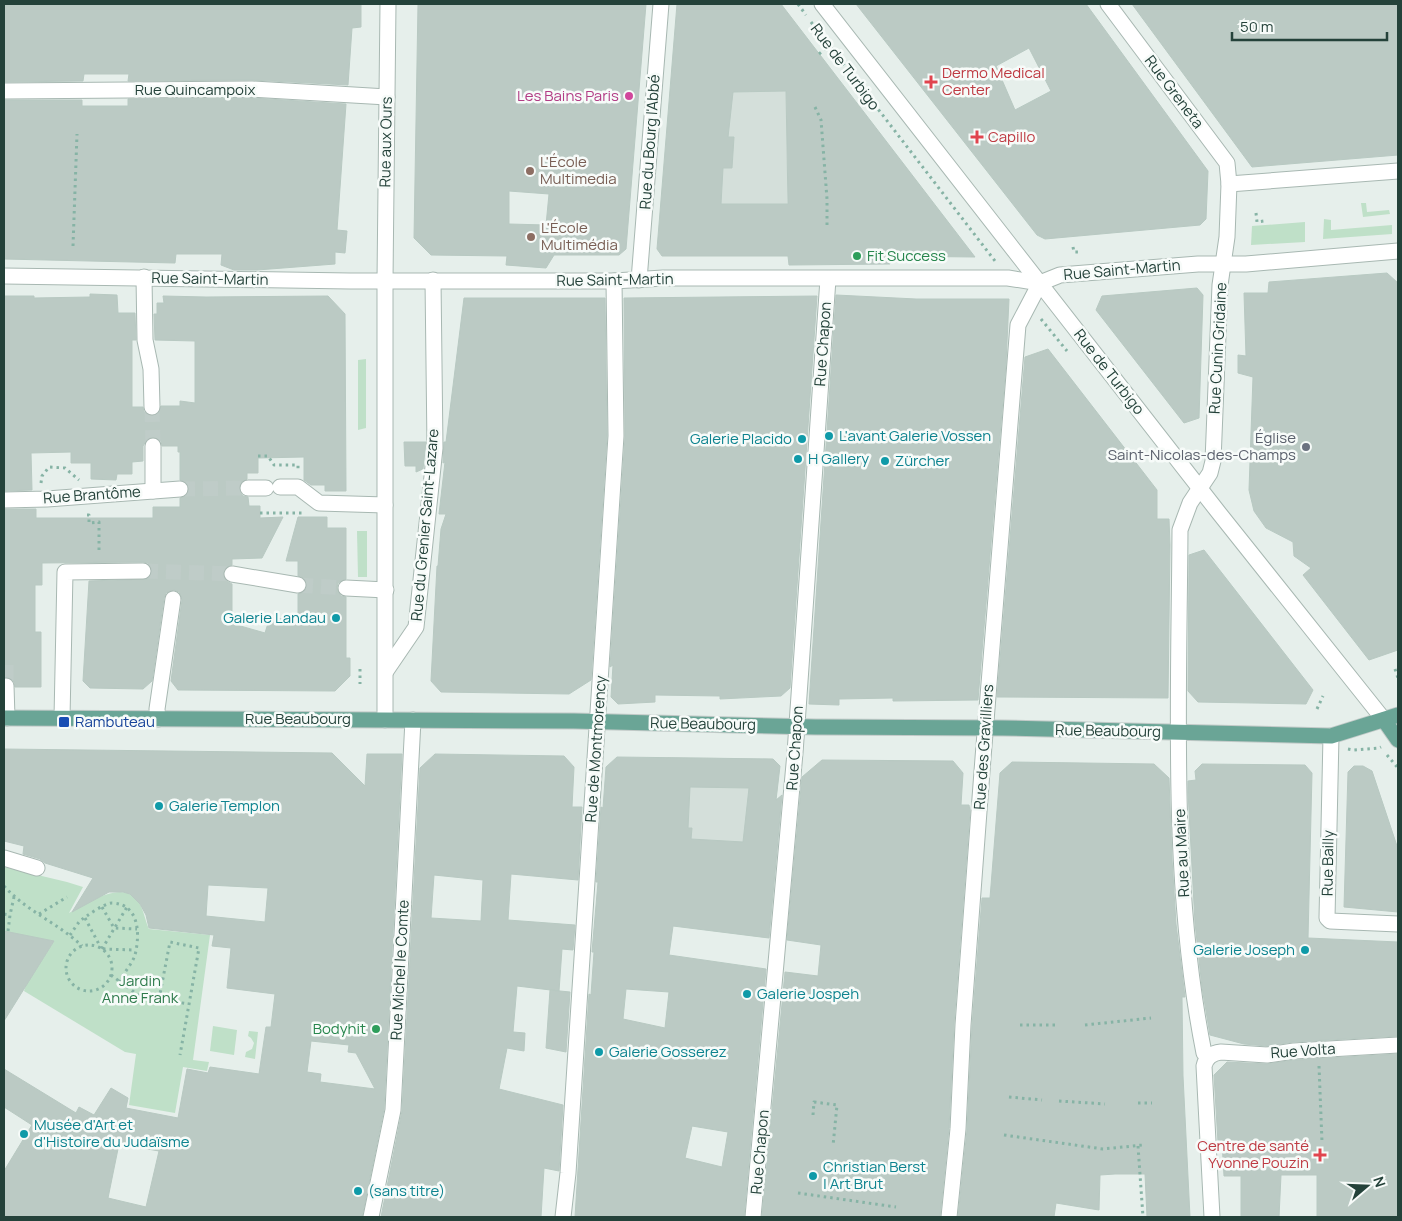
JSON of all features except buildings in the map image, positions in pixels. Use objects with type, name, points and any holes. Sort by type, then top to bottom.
[{"type":"main road","name":"Rue Beaubourg","points":[[5,718],[598,722],[1331,736],[1391,717]]},
{"type":"main road","name":"Rue de Turbigo","points":[[1391,717],[1398,740]]},
{"type":"street","name":"Rue aux Ours","points":[[385,280],[388,4]]},
{"type":"street","name":"Rue du Bourg l'Abbé","points":[[639,280],[661,4]]},
{"type":"street","name":"Rue de Turbigo","points":[[822,4],[1200,488],[1391,717]]},
{"type":"street","name":"Rue Greneta","points":[[1108,4],[1227,163],[1229,184]]},
{"type":"street","name":"Rue Quincampoix","points":[[4,91],[252,89],[387,97]]},
{"type":"street","points":[[1223,264],[1227,237],[1229,184],[1398,171]]},
{"type":"street","name":"Rue Saint-Martin","points":[[4,276],[614,281],[1008,278],[1040,283],[1060,275],[1198,264],[1246,264],[1398,251]]},
{"type":"street","name":"Rue Cunin Gridaine","points":[[1200,488],[1210,473],[1213,461],[1220,285],[1223,264]]},
{"type":"street","points":[[144,277],[145,340],[151,369],[152,406]]},
{"type":"street","name":"Rue Chapon","points":[[754,1217],[796,726],[828,279]]},
{"type":"street","name":"Rue du Grenier Saint-Lazare","points":[[385,280],[385,720]]},
{"type":"street","name":"Rue du Grenier Saint-Lazare","points":[[386,671],[416,627],[435,448],[434,280]]},
{"type":"street","name":"Rue de Montmorency","points":[[563,1217],[568,1173],[616,436],[614,281]]},
{"type":"street","name":"Rue des Gravilliers","points":[[949,1217],[958,1129],[963,1025],[985,729],[1018,325],[1040,283]]},
{"type":"street","points":[[153,446],[153,491]]},
{"type":"street","points":[[248,488],[298,487],[319,503],[385,505]]},
{"type":"street","name":"Rue au Maire","points":[[1200,488],[1190,503],[1180,530],[1179,799],[1188,943],[1196,1013],[1204,1053],[1208,1057],[1204,1066],[1212,1217]]},
{"type":"street","name":"Rue Brantôme","points":[[4,500],[47,499],[180,489]]},
{"type":"street","points":[[62,718],[65,572],[143,571]]},
{"type":"street","points":[[232,574],[298,585]]},
{"type":"street","points":[[346,592],[386,593]]},
{"type":"street","points":[[158,719],[157,709],[173,599]]},
{"type":"street","points":[[5,718],[6,686]]},
{"type":"street","name":"Rue Michel le Comte","points":[[371,1217],[393,1110],[413,720]]},
{"type":"street","name":"Rue Bailly","points":[[1331,736],[1327,918],[1330,921],[1398,924]]},
{"type":"street","points":[[4,858],[37,868]]},
{"type":"street","name":"Rue Volta","points":[[1208,1057],[1215,1052],[1267,1055],[1294,1051],[1398,1045]]},
{"type":"path","name":"Rue de Turbigo","points":[[798,4],[998,264]]},
{"type":"path","points":[[814,107],[821,120],[827,226]]},
{"type":"path","points":[[72,246],[77,134]]},
{"type":"path","points":[[1256,213],[1257,222],[1264,221]]},
{"type":"path","points":[[1074,247],[1074,252],[1078,252],[1078,250]]},
{"type":"path","points":[[258,456],[268,456],[274,464],[298,465],[298,487]]},
{"type":"path","points":[[42,476],[49,467],[65,468],[80,480],[87,496]]},
{"type":"path","points":[[260,513],[306,513],[319,503]]},
{"type":"path","points":[[82,515],[90,515],[90,523],[99,522],[99,572]]},
{"type":"path","points":[[360,669],[360,684]]},
{"type":"path","points":[[1395,669],[1398,678]]},
{"type":"path","points":[[1317,709],[1323,696]]},
{"type":"path","points":[[1379,748],[1398,768]]},
{"type":"path","points":[[4,886],[14,897],[70,935],[82,946]]},
{"type":"path","points":[[8,931],[14,897]]},
{"type":"path","points":[[39,914],[67,897]]},
{"type":"path","points":[[70,935],[79,922],[102,907],[112,903],[127,907],[135,916],[138,925],[135,956],[119,981]]},
{"type":"path","points":[[102,907],[114,928]]},
{"type":"path","points":[[102,949],[127,907]]},
{"type":"path","points":[[4,914],[10,915]]},
{"type":"path","points":[[85,918],[102,949],[111,961],[111,975],[108,982],[102,988],[95,991],[87,992],[73,985],[68,978],[66,963],[70,956],[82,946],[96,946],[102,949],[135,950]]},
{"type":"path","points":[[114,928],[137,929]]},
{"type":"path","points":[[159,999],[170,942],[199,948],[180,1055]]},
{"type":"path","points":[[111,975],[138,996],[188,1004]]},
{"type":"path","points":[[1085,1025],[1151,1018]]},
{"type":"path","points":[[1020,1024],[1058,1025]]},
{"type":"path","points":[[1319,1063],[1322,1142]]},
{"type":"path","points":[[1008,1097],[1042,1100]]},
{"type":"path","points":[[1059,1101],[1106,1104]]},
{"type":"path","points":[[813,1115],[814,1102],[837,1105],[833,1146]]},
{"type":"path","points":[[1138,1103],[1152,1103]]},
{"type":"path","points":[[1004,1135],[1103,1149],[1143,1145]]},
{"type":"path","points":[[1138,1146],[1144,1217]]},
{"type":"path","points":[[798,1192],[896,1207]]},
{"type":"shaded area","points":[[786,70],[788,256],[671,256],[722,92]]},
{"type":"shaded area","points":[[668,757],[773,759],[780,766],[771,849],[747,843],[690,839],[664,805]]},
{"type":"green space","points":[[1361,203],[1366,203],[1367,212],[1389,210],[1390,214],[1363,217]]},
{"type":"green space","points":[[1324,219],[1331,220],[1331,230],[1392,225],[1392,234],[1323,239]]},
{"type":"green space","points":[[1305,222],[1305,242],[1251,245],[1252,226]]},
{"type":"green space","points":[[366,359],[366,428],[358,430],[358,360]]},
{"type":"green space","points":[[357,531],[367,531],[367,577],[358,577]]},
{"type":"green space","name":"Jardin Anne Frank","points":[[4,867],[83,887],[69,913],[105,895],[124,892],[132,896],[139,903],[149,929],[210,935],[193,1060],[209,1062],[207,1071],[183,1067],[175,1113],[129,1105],[136,1054],[125,1052],[24,991],[54,941],[4,932]]},
{"type":"green space","points":[[213,1026],[237,1030],[234,1055],[210,1051]]},
{"type":"green space","points":[[249,1031],[258,1032],[255,1059],[245,1057],[246,1052],[252,1049],[254,1043],[248,1036]]},
{"type":"tunnel","points":[[152,407],[153,446]]},
{"type":"tunnel","points":[[180,489],[248,488]]},
{"type":"tunnel","points":[[143,571],[232,574]]},
{"type":"tunnel","points":[[298,585],[346,588]]},
{"type":"tunnel","points":[[6,665],[6,686]]},
{"type":"place","name":"Dermo Medical Center","points":[[931,82]]},
{"type":"place","name":"Les Bains Paris","points":[[629,96]]},
{"type":"place","name":"Capillo","points":[[977,137]]},
{"type":"place","name":"L'École Multimedia","points":[[530,171]]},
{"type":"place","name":"L'École Multimédia","points":[[531,237]]},
{"type":"place","name":"Fit Success","points":[[857,256]]},
{"type":"place","name":"L'avant Galerie Vossen","points":[[829,436]]},
{"type":"place","name":"Galerie Placido","points":[[802,439]]},
{"type":"place","name":"Église Saint-Nicolas-des-Champs","points":[[1306,447]]},
{"type":"place","name":"H Gallery","points":[[798,459]]},
{"type":"place","name":"Zürcher","points":[[885,461]]},
{"type":"place","name":"Galerie Landau","points":[[336,618]]},
{"type":"place","name":"Rambuteau","points":[[64,722]]},
{"type":"place","name":"Galerie Templon","points":[[159,806]]},
{"type":"place","name":"Galerie Joseph","points":[[1305,950]]},
{"type":"place","name":"Galerie Jospeh","points":[[747,994]]},
{"type":"place","name":"Bodyhit","points":[[376,1029]]},
{"type":"place","name":"Galerie Gosserez","points":[[599,1052]]},
{"type":"place","name":"Musée d'Art et d'Histoire du Judaïsme","points":[[24,1134]]},
{"type":"place","name":"Centre de santé Yvonne Pouzin","points":[[1320,1155]]},
{"type":"place","name":"Christian Berst | Art Brut","points":[[813,1176]]},
{"type":"place","name":"(sans titre)","points":[[358,1191]]}]
